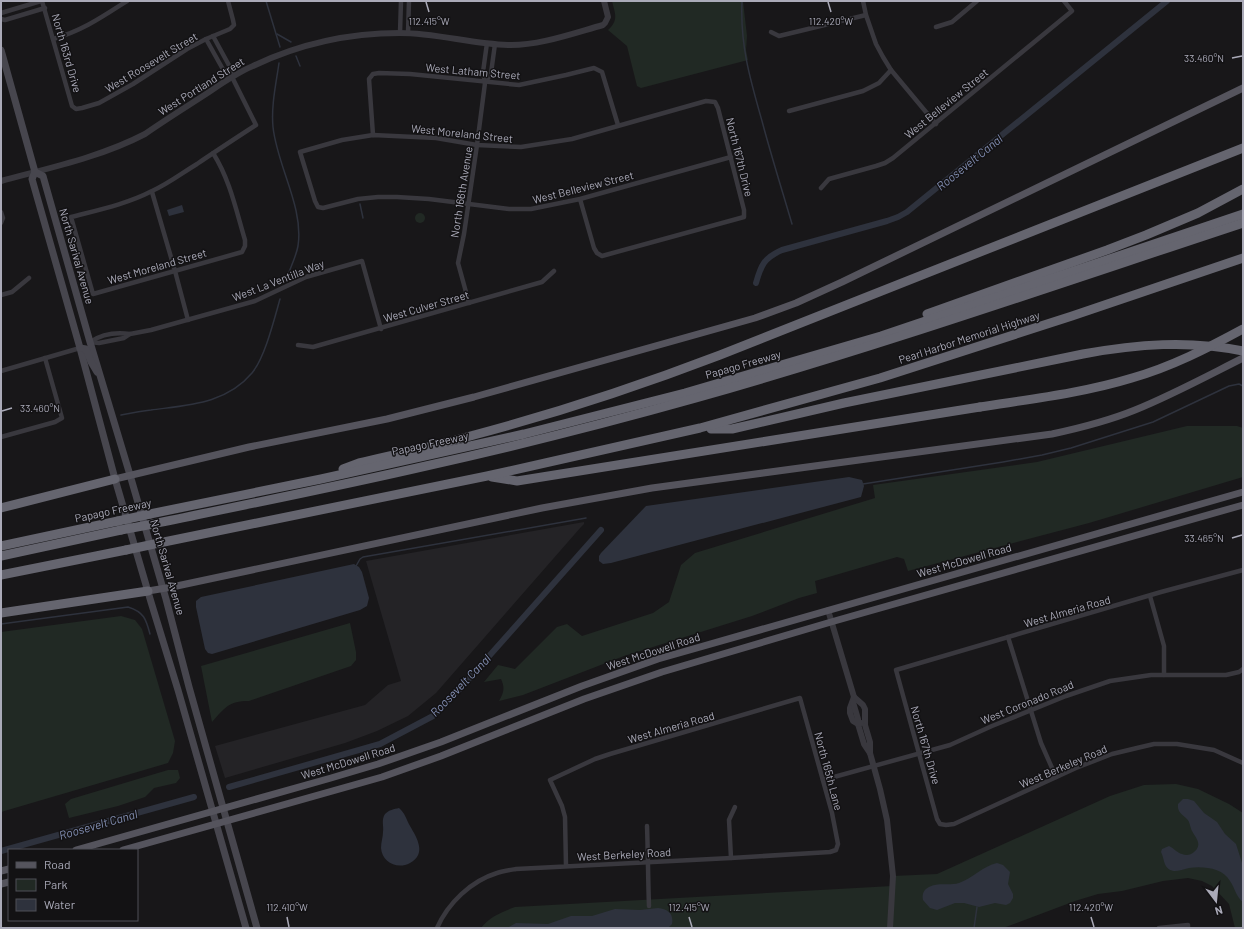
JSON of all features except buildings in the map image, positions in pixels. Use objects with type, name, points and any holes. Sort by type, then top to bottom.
[{"type":"highway","points":[[321,479],[358,463],[473,436],[554,412],[646,382],[720,355],[1243,148]]},
{"type":"highway","points":[[859,342],[940,309],[1146,235],[1198,213],[1243,189]]},
{"type":"highway","points":[[859,342],[882,336],[1243,214]]},
{"type":"highway","points":[[1,556],[426,466],[693,399],[911,334],[1243,223]]},
{"type":"highway","name":"Pearl Harbor Memorial Highway","points":[[700,428],[880,378],[1072,316],[1243,258]]},
{"type":"highway","points":[[487,476],[517,481],[1076,392],[1134,378],[1192,355],[1243,329]]},
{"type":"highway","name":"Papago Freeway","points":[[1,546],[321,479],[524,434],[699,389],[859,342]]},
{"type":"highway","points":[[1,575],[487,476],[700,428],[732,429],[844,403],[1083,354],[1151,345],[1185,344],[1219,346],[1243,351]]},
{"type":"highway","points":[[1,508],[115,479]]},
{"type":"highway","points":[[1,613],[148,591]]},
{"type":"main road","name":"North Sarival Avenue","points":[[1,50],[35,172],[32,179],[115,479],[205,783],[246,928]]},
{"type":"main road","points":[[115,479],[256,446],[366,424],[441,406],[755,318],[796,303],[842,282],[1243,88]]},
{"type":"main road","name":"North Sarival Avenue","points":[[35,172],[42,176],[130,475],[257,928]]},
{"type":"main road","points":[[61,281],[72,304],[81,335],[87,342],[90,342]]},
{"type":"main road","points":[[80,348],[86,349],[91,362],[101,377]]},
{"type":"main road","points":[[148,591],[602,497],[686,483],[1010,440],[1058,432],[1093,424],[1134,410],[1179,391],[1243,358]]},
{"type":"main road","name":"West McDowell Road","points":[[80,849],[356,771],[423,749],[575,688],[658,659],[1243,492]]},
{"type":"main road","name":"West McDowell Road","points":[[127,849],[382,777],[441,756],[573,703],[669,669],[1243,505]]},
{"type":"street","name":"North 163rd Drive","points":[[42,1],[72,106],[76,109]]},
{"type":"street","points":[[1,13],[42,1]]},
{"type":"street","points":[[53,39],[70,34],[87,26],[127,1]]},
{"type":"street","name":"West Roosevelt Street","points":[[76,109],[99,103],[133,84],[187,49],[212,36],[230,29],[234,25],[228,1]]},
{"type":"street","points":[[400,33],[401,1]]},
{"type":"street","points":[[408,33],[409,1]]},
{"type":"street","name":"West Portland Street","points":[[1,180],[35,172],[108,150],[131,141],[145,134],[232,77],[252,66],[294,49],[324,41],[367,34],[400,33],[508,45],[538,42],[603,25],[608,18],[604,1]]},
{"type":"street","points":[[863,1],[876,44],[892,70],[936,124]]},
{"type":"street","points":[[936,27],[952,22],[977,1]]},
{"type":"street","name":"West Belleview Street","points":[[821,188],[829,179],[885,163],[892,158],[936,124],[1072,11],[1064,1]]},
{"type":"street","points":[[1,19],[5,20],[45,8]]},
{"type":"street","points":[[771,32],[779,36],[866,15]]},
{"type":"street","points":[[188,320],[152,192],[256,125],[232,77],[231,69],[212,36]]},
{"type":"street","points":[[206,39],[225,73],[232,77]]},
{"type":"street","name":"North 166th Avenue","points":[[469,303],[458,263],[477,145],[485,82],[483,72],[487,43]]},
{"type":"street","name":"North 166th Avenue","points":[[485,82],[491,73],[494,44]]},
{"type":"street","name":"West Latham Street","points":[[373,135],[369,79],[373,74],[379,73],[410,74],[519,85],[566,76],[594,68],[602,72],[618,125]]},
{"type":"street","points":[[789,111],[863,91],[879,83],[892,70]]},
{"type":"street","name":"West Moreland Street","points":[[318,207],[314,200],[300,152],[342,140],[373,135],[436,138],[477,145],[521,147],[572,139],[706,101],[715,102]]},
{"type":"street","name":"North 167th Drive","points":[[580,199],[594,248],[602,256],[744,217],[744,210],[731,157],[718,108],[715,102]]},
{"type":"street","name":"West Moreland Street","points":[[152,192],[124,202],[71,217],[93,294],[242,252],[245,246],[245,240],[228,182],[213,153]]},
{"type":"street","name":"West Belleview Street","points":[[318,207],[323,208],[358,199],[378,197],[417,198],[509,209],[531,209],[580,199],[731,157]]},
{"type":"street","points":[[1,212],[3,218],[1,223]]},
{"type":"street","name":"West La Ventilla Way","points":[[90,342],[99,343],[124,338],[130,334],[151,330],[255,301],[306,277],[362,261],[380,329]]},
{"type":"street","name":"West Culver Street","points":[[298,345],[313,347],[380,329],[542,282],[554,271]]},
{"type":"street","points":[[1,295],[12,292],[29,278]]},
{"type":"street","points":[[1,371],[80,348]]},
{"type":"street","points":[[1,437],[55,422],[62,418],[45,358]]},
{"type":"street","name":"West Almeria Road","points":[[896,670],[1243,570]]},
{"type":"street","points":[[1150,596],[1164,646],[1164,675]]},
{"type":"street","points":[[828,610],[853,699],[858,724],[864,744],[870,753],[884,805],[890,848],[892,886],[890,928]]},
{"type":"street","points":[[1008,637],[1041,743],[1056,777]]},
{"type":"street","name":"West Coronado Road","points":[[823,780],[950,745],[1030,710],[1110,681],[1151,675],[1226,675],[1239,672],[1243,669]]},
{"type":"street","name":"North 167th Drive","points":[[896,670],[937,819],[940,824]]},
{"type":"street","name":"West Almeria Road","points":[[566,866],[565,817],[562,806],[550,780],[595,759],[610,754],[800,698]]},
{"type":"street","name":"North 165th Lane","points":[[800,698],[834,821],[838,844],[836,850]]},
{"type":"street","points":[[853,699],[863,705],[865,709],[865,722],[870,742],[870,753]]},
{"type":"street","points":[[858,724],[865,722]]},
{"type":"street","name":"West Berkeley Road","points":[[940,824],[946,825],[958,823],[1076,768],[1112,754],[1154,744],[1177,744],[1214,750],[1243,763]]},
{"type":"street","points":[[731,858],[729,820],[735,807]]},
{"type":"street","points":[[647,826],[649,906]]},
{"type":"street","name":"West Berkeley Road","points":[[437,928],[446,911],[472,886],[490,876],[516,869],[731,858],[830,852],[836,850]]},
{"type":"street","points":[[1160,928],[1188,926]]},
{"type":"shaded area","points":[[584,522],[584,524],[436,693],[408,716],[377,731],[345,743],[225,778],[215,746],[365,705],[388,685],[401,681],[366,561]]},
{"type":"green space","points":[[612,1],[743,1],[748,60],[641,88],[637,86],[627,46],[608,30],[615,20]]},
{"type":"green space","points":[[418,213],[422,213],[424,214],[424,222],[418,223],[415,220],[415,216]]},
{"type":"green space","points":[[1187,426],[1237,426],[1243,428],[1243,477],[1089,523],[908,571],[904,559],[897,557],[815,581],[817,593],[799,598],[752,616],[624,656],[523,695],[499,701],[503,690],[501,679],[484,682],[498,665],[515,669],[557,627],[567,624],[582,636],[653,613],[669,602],[681,565],[695,553],[875,498],[873,485],[1037,462]]},
{"type":"green space","points":[[121,616],[135,620],[142,629],[175,741],[173,753],[168,763],[1,812],[1,632]]},
{"type":"green space","points":[[350,623],[356,652],[356,660],[351,666],[249,701],[231,704],[212,722],[201,666]]},
{"type":"green space","points":[[168,770],[178,770],[180,778],[176,783],[154,788],[145,797],[118,806],[69,818],[65,804],[71,799]]},
{"type":"green space","points":[[1176,784],[1198,789],[1229,804],[1243,813],[1243,928],[1235,928],[1229,904],[1212,886],[1202,881],[1188,878],[1163,881],[1122,891],[1098,894],[1003,928],[481,928],[492,918],[515,907],[892,886],[893,876],[937,874],[1110,796],[1144,785]]},
{"type":"water","points":[[182,205],[184,212],[169,216],[167,210]]},
{"type":"water","points":[[849,477],[862,480],[864,486],[861,497],[611,563],[603,564],[599,561],[599,556],[601,553],[646,506]]},
{"type":"water","points":[[354,564],[359,567],[362,572],[369,598],[367,606],[360,610],[212,654],[208,653],[205,649],[196,607],[196,601],[201,597]]},
{"type":"water","points":[[1183,799],[1194,801],[1204,813],[1217,822],[1225,834],[1236,844],[1243,866],[1243,902],[1223,873],[1200,867],[1174,871],[1170,870],[1166,866],[1161,852],[1162,849],[1169,846],[1184,855],[1187,855],[1193,853],[1198,847],[1197,839],[1189,822],[1178,809],[1178,804]]},
{"type":"water","points":[[399,808],[409,823],[419,846],[418,855],[415,859],[410,863],[400,866],[387,861],[381,848],[384,816],[393,809]]},
{"type":"water","points":[[997,863],[1003,865],[1010,872],[1008,884],[1013,894],[1013,898],[1010,903],[1006,905],[995,903],[979,907],[964,903],[955,903],[937,910],[930,908],[923,900],[923,893],[929,887],[959,883]]},
{"type":"water","points":[[658,908],[667,911],[672,917],[672,924],[668,928],[507,928],[516,923],[548,924],[571,916],[592,916],[615,909],[640,910]]},
{"type":"waterway","points":[[266,1],[280,47]]},
{"type":"waterway","points":[[742,1],[744,47],[750,76],[792,224]]},
{"type":"waterway","name":"Roosevelt Canal","points":[[756,283],[760,271],[767,259],[782,250],[887,221],[907,212],[1167,1]]},
{"type":"waterway","points":[[277,34],[291,42]]},
{"type":"waterway","points":[[296,56],[300,66]]},
{"type":"waterway","points":[[279,63],[273,103],[273,127],[279,157],[294,201],[299,231],[297,250],[287,278]]},
{"type":"waterway","points":[[360,204],[363,218]]},
{"type":"waterway","points":[[121,415],[206,401],[218,397],[242,383],[252,373],[261,358],[269,338],[280,299]]},
{"type":"waterway","points":[[863,484],[1003,462],[1071,448],[1153,422],[1229,386],[1239,384],[1243,386]]},
{"type":"waterway","points":[[356,566],[363,557],[586,518]]},
{"type":"waterway","name":"Roosevelt Canal","points":[[229,787],[380,744],[433,716],[458,691],[601,530]]},
{"type":"waterway","points":[[1,624],[128,607],[138,611],[144,617],[150,634]]},
{"type":"waterway","name":"Roosevelt Canal","points":[[8,849],[194,797]]},
{"type":"waterway","name":"Roosevelt Canal","points":[[1,851],[8,849]]},
{"type":"waterway","points":[[974,928],[977,907]]}]
